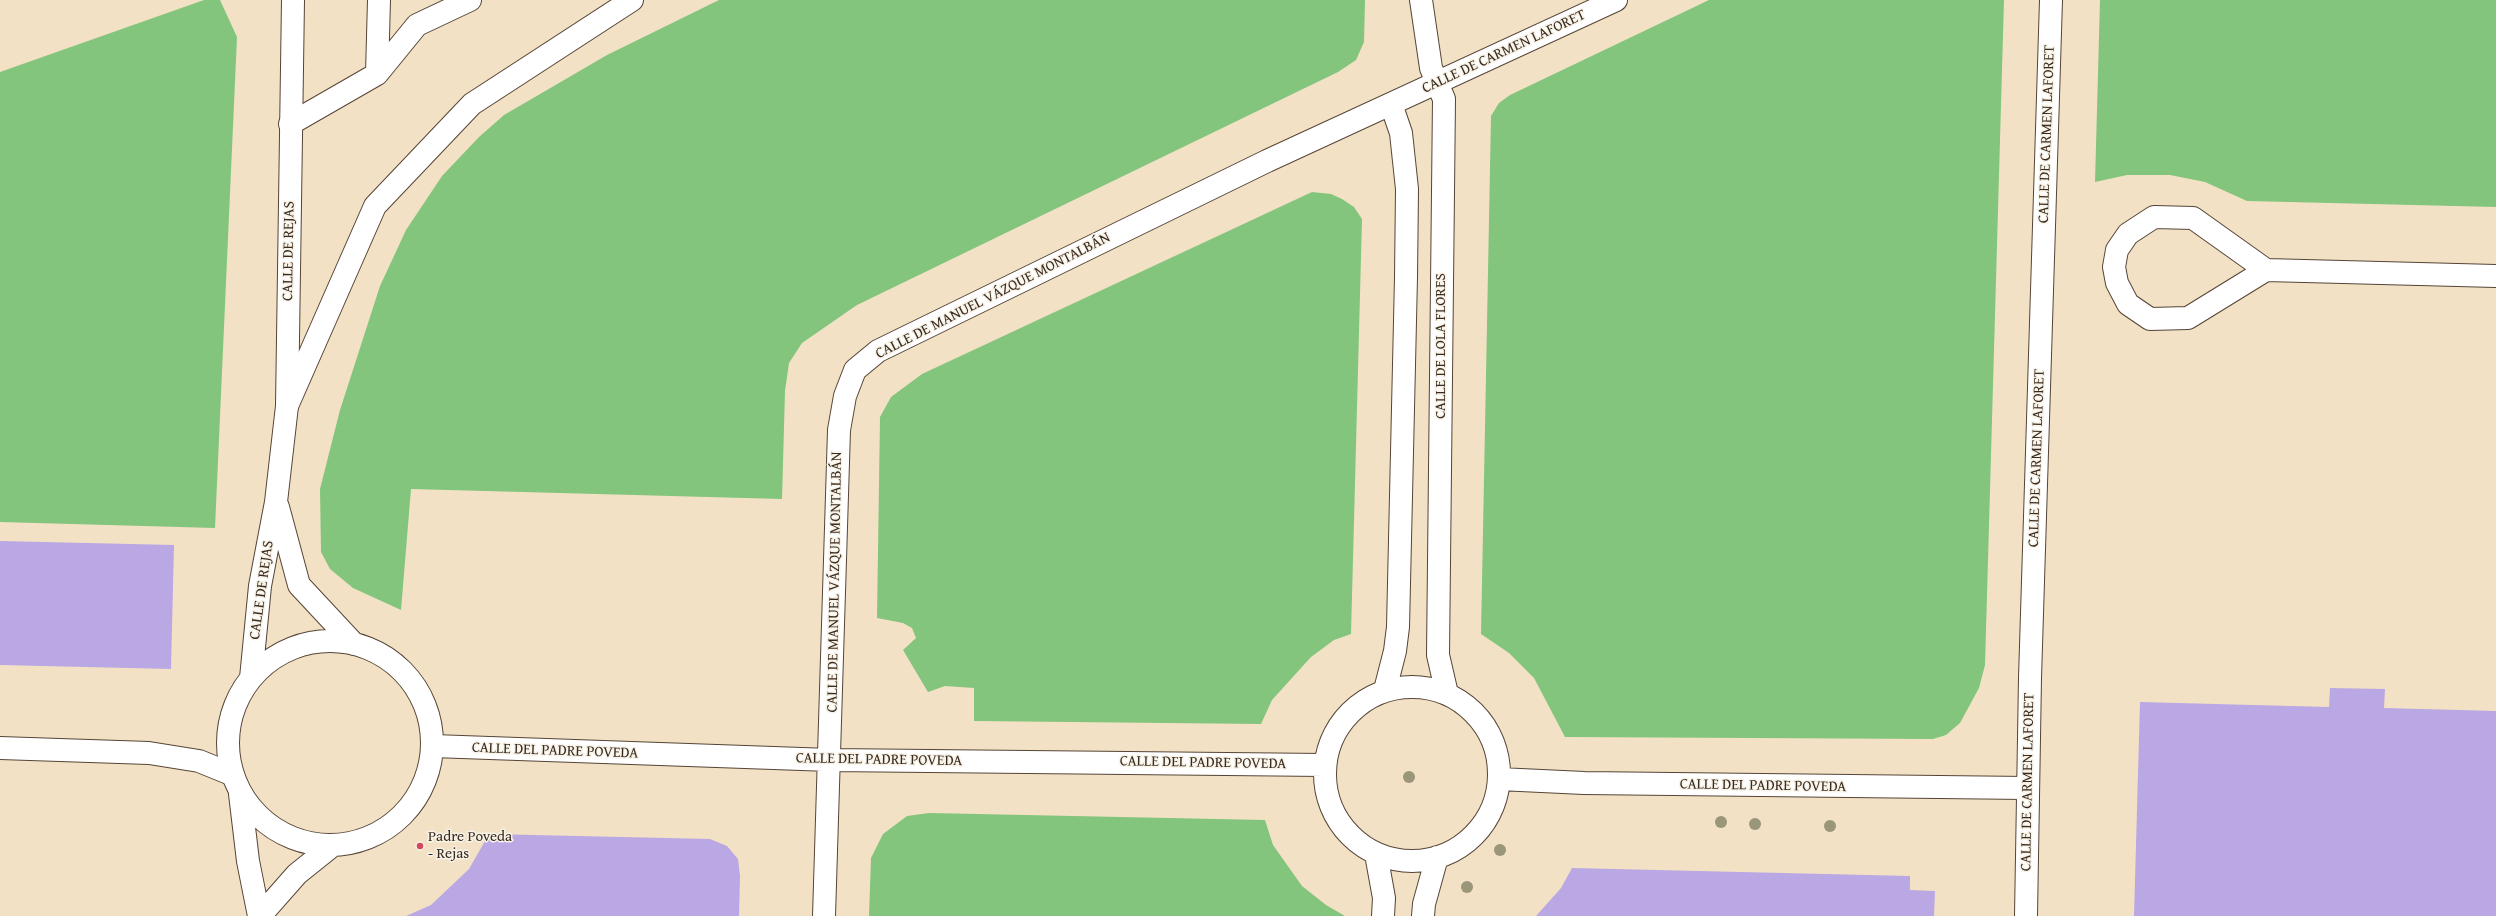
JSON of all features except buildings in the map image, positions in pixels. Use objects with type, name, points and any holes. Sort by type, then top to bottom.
[{"type":"main road","name":"CALLE DE REJAS","points":[[251,678],[260,586],[276,502],[287,406],[293,0]]},
{"type":"main road","points":[[377,74],[379,0]]},
{"type":"main road","points":[[290,124],[377,74],[416,25],[470,0]]},
{"type":"main road","points":[[287,406],[375,206],[472,104],[632,0]]},
{"type":"main road","name":"CALLE DE LOLA FLORES","points":[[1422,0],[1431,68],[1444,99],[1438,656],[1447,694]]},
{"type":"main road","name":"CALLE DE CARMEN LAFORET","points":[[1391,104],[1438,84],[1616,0]]},
{"type":"main road","name":"CALLE DE CARMEN LAFORET","points":[[2026,916],[2027,788],[2051,0]]},
{"type":"main road","points":[[1385,690],[1395,651],[1398,627],[1407,189],[1401,133],[1391,104]]},
{"type":"main road","name":"CALLE DE MANUEL VÁZQUE MONTALBÁN","points":[[824,916],[839,430],[845,396],[855,370],[878,351],[1260,164],[1391,104]]},
{"type":"main road","points":[[2266,270],[2193,218],[2154,217],[2128,234],[2117,250],[2114,267],[2117,283],[2128,304],[2150,319],[2188,318],[2266,270],[2496,276]]},
{"type":"main road","name":"CALLE DE REJAS","points":[[276,502],[300,585],[354,644]]},
{"type":"main road","points":[[325,641],[354,644],[376,651],[395,664],[412,681],[424,701],[431,723],[433,746],[430,767],[423,786],[412,804],[398,820],[379,834],[356,842],[332,846],[304,843],[279,832],[257,816],[240,794],[231,774],[227,749],[229,723],[237,699],[251,678],[272,658],[298,646],[325,641]]},
{"type":"main road","points":[[1406,687],[1427,688],[1447,694],[1469,708],[1486,728],[1497,753],[1499,779],[1495,800],[1487,820],[1473,836],[1456,849],[1437,857],[1417,861],[1396,860],[1376,854],[1352,837],[1342,827],[1330,808],[1325,787],[1325,765],[1331,740],[1344,719],[1363,701],[1385,690],[1406,687]]},
{"type":"main road","name":"CALLE DEL PADRE POVEDA","points":[[433,746],[830,760],[1325,765]]},
{"type":"main road","points":[[0,748],[149,753],[199,761],[231,774]]},
{"type":"main road","name":"CALLE DEL PADRE POVEDA","points":[[1499,779],[1584,783],[2027,788]]},
{"type":"main road","points":[[240,794],[248,861],[260,916]]},
{"type":"main road","points":[[260,916],[298,874],[332,846]]},
{"type":"main road","points":[[1376,854],[1384,898],[1383,916]]},
{"type":"main road","points":[[1423,916],[1424,904],[1437,857]]},
{"type":"green space","points":[[204,0],[220,0],[237,37],[215,528],[0,522],[0,72]]},
{"type":"green space","points":[[719,0],[1365,0],[1364,42],[1356,60],[1338,72],[857,305],[802,343],[789,363],[785,391],[782,499],[411,489],[401,610],[353,588],[330,569],[321,552],[320,489],[340,410],[380,286],[406,230],[442,176],[479,137],[504,115],[607,55]]},
{"type":"green space","points":[[1709,0],[2004,0],[1985,665],[1979,688],[1960,723],[1946,735],[1933,739],[1565,737],[1534,678],[1509,653],[1481,634],[1491,116],[1499,103],[1510,95]]},
{"type":"green space","points":[[2100,0],[2496,0],[2496,207],[2247,201],[2205,182],[2170,175],[2127,175],[2095,182]]},
{"type":"green space","points":[[1312,192],[1331,194],[1342,199],[1354,207],[1362,219],[1351,634],[1334,640],[1311,657],[1272,700],[1261,724],[974,721],[974,688],[945,686],[928,692],[903,650],[916,638],[912,628],[903,623],[877,618],[880,417],[891,397],[922,374]]},
{"type":"green space","points":[[929,813],[1265,820],[1273,845],[1302,886],[1326,905],[1345,916],[869,916],[871,858],[883,834],[907,816]]},
{"type":"place","name":"Padre Poveda - Rejas","points":[[420,846]]}]
